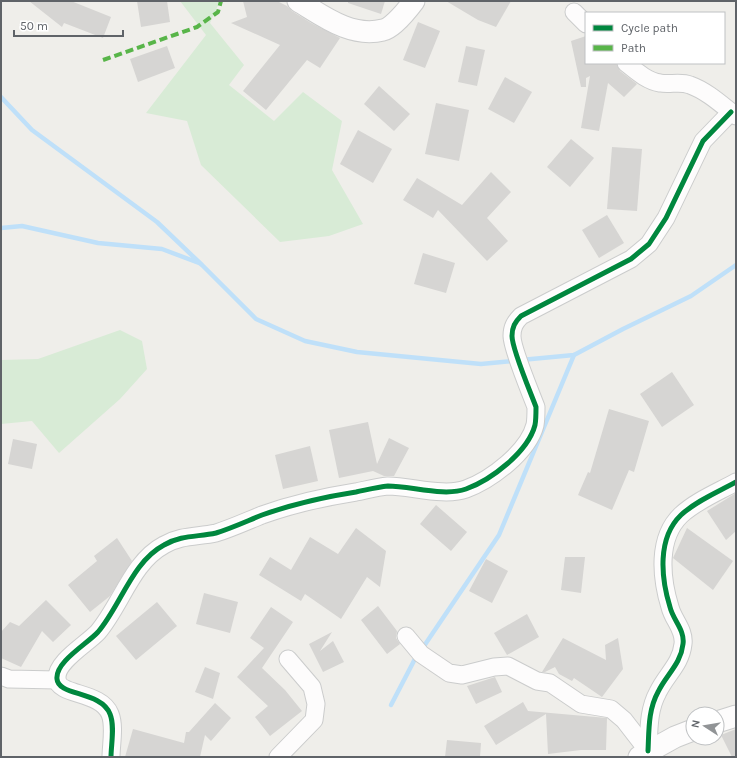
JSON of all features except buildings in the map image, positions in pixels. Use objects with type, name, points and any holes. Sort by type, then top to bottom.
[{"type":"street","points":[[298,1],[328,20],[359,32],[384,30],[405,13],[414,1]]},
{"type":"street","points":[[574,12],[585,23]]},
{"type":"street","points":[[111,757],[111,716],[107,707],[98,700],[66,690],[59,685],[56,680],[58,672],[64,661],[98,631],[147,557],[164,544],[183,537],[214,533],[288,506],[386,486],[452,491],[464,490],[481,483],[500,469],[525,444],[535,425],[536,407],[513,342],[513,327],[515,322],[521,316],[631,259],[649,244],[666,218],[703,141],[733,114],[692,85],[682,82],[659,84],[647,79],[627,64]]},
{"type":"street","points":[[644,754],[652,706],[658,690],[681,657],[684,642],[682,631],[670,609],[664,584],[662,558],[670,530],[682,515],[736,482]]},
{"type":"street","points":[[406,636],[422,654],[448,673],[462,675],[494,667],[508,666],[537,681],[550,684],[581,704],[611,709],[624,720],[644,754]]},
{"type":"street","points":[[278,757],[314,720],[316,704],[312,687],[288,659]]},
{"type":"street","points":[[1,676],[16,680],[56,680]]},
{"type":"street","points":[[725,719],[736,716]]},
{"type":"street","points":[[644,754],[685,734]]},
{"type":"green space","points":[[180,1],[220,1],[210,23],[244,65],[229,85],[274,121],[303,92],[342,121],[332,170],[363,224],[329,236],[280,242],[201,165],[187,121],[146,113],[206,35]]},
{"type":"green space","points":[[120,330],[142,341],[147,369],[120,399],[59,453],[32,421],[1,424],[1,360],[38,359]]},
{"type":"waterway","points":[[1,97],[32,130],[157,222],[256,319],[305,341],[357,352],[481,364],[514,361]]},
{"type":"waterway","points":[[1,228],[22,226],[98,243],[162,249],[199,263]]},
{"type":"waterway","points":[[521,360],[574,355],[691,296],[736,265]]},
{"type":"waterway","points":[[422,649],[499,535],[574,355]]},
{"type":"waterway","points":[[391,705],[417,655]]},
{"type":"marked path","points":[[103,60],[197,27],[218,12],[221,1]]},
{"type":"cycle path","points":[[111,757],[113,730],[110,714],[98,701],[64,688],[59,684],[57,679],[61,666],[66,660],[98,632],[143,562],[164,545],[177,539],[216,533],[262,515],[297,504],[388,486],[438,492],[457,491],[476,485],[497,472],[517,455],[525,445],[535,425],[536,407],[518,360],[512,336],[513,327],[521,316],[631,259],[649,244],[666,218],[703,141],[731,112]]},
{"type":"cycle path","points":[[648,751],[652,706],[661,686],[679,658],[683,644],[681,630],[672,612],[667,596],[663,571],[663,559],[668,535],[673,524],[687,510],[700,501],[736,482]]}]
